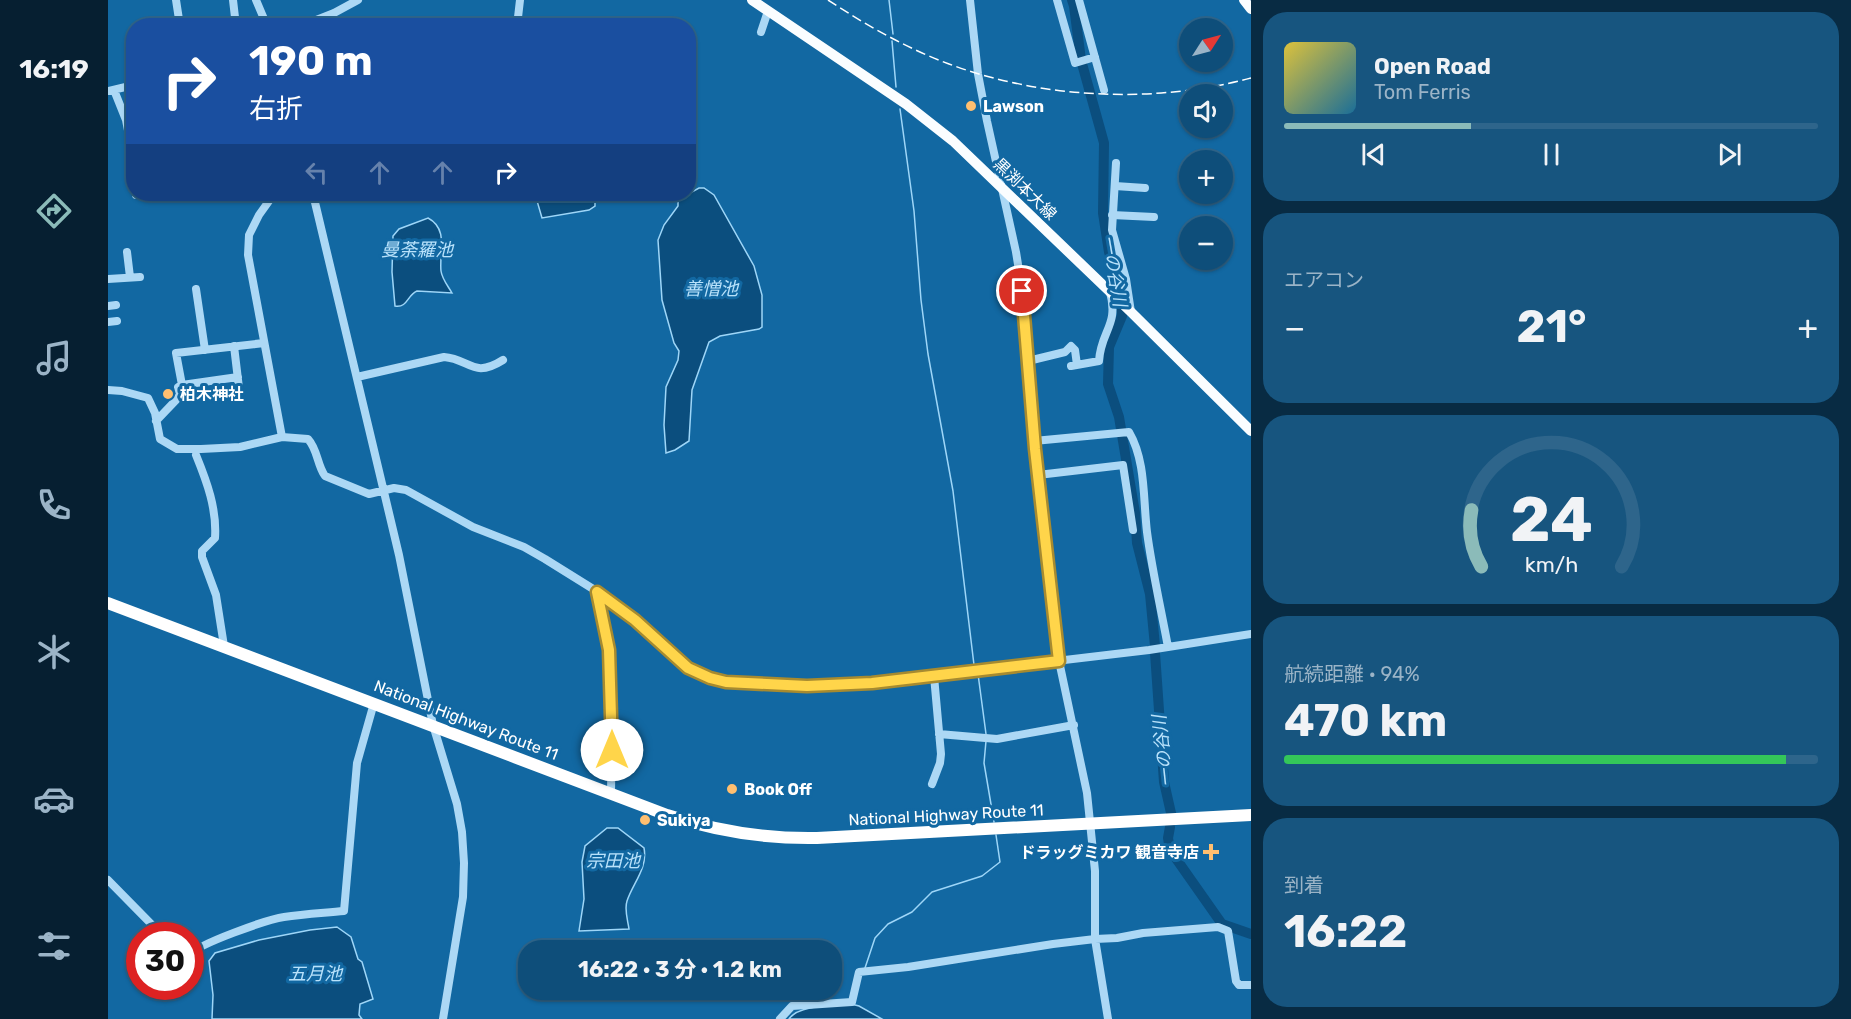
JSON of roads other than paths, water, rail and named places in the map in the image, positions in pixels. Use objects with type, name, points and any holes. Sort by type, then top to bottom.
[{"type":"highway","name":"National Highway Route 11","points":[[108,603],[611,793],[697,824],[748,834],[782,838],[832,837],[1251,815]]},
{"type":"main road","name":"黒渕本大線","points":[[752,0],[923,117],[953,141],[1110,291],[1251,431]]},
{"type":"main road","points":[[1244,0],[1251,9]]},
{"type":"street","points":[[176,0],[179,18]]},
{"type":"street","points":[[232,0],[235,18]]},
{"type":"street","points":[[256,0],[264,18]]},
{"type":"street","points":[[321,18],[358,0]]},
{"type":"street","points":[[518,18],[520,0]]},
{"type":"street","points":[[970,0],[978,74],[999,184],[1020,273],[1026,314],[1034,441],[1059,661],[1087,793],[1095,871],[1095,939],[1108,1019]]},
{"type":"street","points":[[1057,0],[1075,63],[1095,57]]},
{"type":"street","points":[[1079,0],[1104,90]]},
{"type":"street","points":[[761,32],[768,11]]},
{"type":"street","points":[[126,87],[111,90],[126,120]]},
{"type":"street","points":[[1116,163],[1112,230],[1126,279],[1131,312]]},
{"type":"street","points":[[1115,186],[1145,188]]},
{"type":"street","points":[[269,201],[259,215],[248,239],[248,255],[282,437]]},
{"type":"street","points":[[315,201],[384,491],[433,725],[457,804],[462,832],[463,897],[443,1019]]},
{"type":"street","points":[[1112,215],[1154,216]]},
{"type":"street","points":[[127,252],[130,277]]},
{"type":"street","points":[[108,279],[140,277]]},
{"type":"street","points":[[196,289],[205,350]]},
{"type":"street","points":[[1028,361],[1065,352],[1071,346],[1075,350],[1074,366],[1099,361],[1100,346],[1113,315],[1114,307],[1110,291]]},
{"type":"street","points":[[182,385],[176,353],[264,343]]},
{"type":"street","points":[[234,346],[239,388]]},
{"type":"street","points":[[357,377],[444,357],[451,357],[479,369],[492,367],[503,360]]},
{"type":"street","points":[[156,421],[178,398],[180,394],[178,387],[238,377]]},
{"type":"street","points":[[108,390],[123,391],[148,398],[152,403],[160,439],[177,449],[240,447],[282,437],[308,439],[315,448],[325,476],[369,494],[394,488],[406,490],[472,527],[524,547],[597,592],[635,620],[688,668],[726,682],[807,686],[872,683],[1168,647],[1251,634]]},
{"type":"street","points":[[1034,441],[1129,432],[1140,458],[1147,535],[1168,647]]},
{"type":"street","points":[[196,455],[208,483],[214,512],[215,538],[202,551],[202,557],[216,595],[224,646]]},
{"type":"street","points":[[1038,475],[1123,465],[1133,530]]},
{"type":"street","points":[[597,592],[609,650],[612,729],[611,793]]},
{"type":"street","points":[[932,784],[940,763],[934,676]]},
{"type":"street","points":[[204,945],[246,930],[263,921],[344,911],[357,763],[374,703]]},
{"type":"street","points":[[939,734],[997,739],[1074,725]]},
{"type":"street","points":[[108,880],[149,922]]},
{"type":"street","points":[[780,1019],[792,1006],[852,1002],[859,972],[908,967],[1095,939],[1117,939],[1143,933],[1218,927],[1228,932],[1236,981],[1239,985],[1251,984]]},
{"type":"water","name":"善憎池","points":[[704,188],[714,195],[754,266],[762,295],[762,327],[720,336],[709,342],[692,390],[689,441],[666,453],[664,425],[666,387],[678,360],[679,351],[674,343],[662,300],[658,240],[664,225],[678,206],[678,201],[696,201],[696,190]]},
{"type":"water","points":[[537,201],[595,201],[595,206],[589,210],[542,218]]},
{"type":"water","name":"曼荼羅池","points":[[428,218],[439,228],[442,242],[441,271],[452,293],[417,291],[403,305],[395,306],[392,272],[393,236],[399,229]]},
{"type":"water","name":"宗田池","points":[[607,828],[618,828],[644,848],[642,869],[626,904],[629,929],[579,931],[584,899],[582,862],[585,846]]},
{"type":"water","name":"五月池","points":[[337,927],[351,937],[358,959],[362,962],[373,999],[360,1004],[359,1015],[362,1019],[212,1019],[213,995],[209,961],[215,953],[259,940]]},
{"type":"water","points":[[851,1004],[882,1019],[789,1019],[794,1014],[809,1008]]},
{"type":"waterway","points":[[889,0],[893,34]]},
{"type":"waterway","name":"一の谷川","points":[[1072,0],[1081,60],[1104,143],[1103,213],[1109,252],[1121,291],[1122,316],[1109,347],[1108,384],[1119,417],[1135,513],[1137,543],[1150,594],[1155,646]]},
{"type":"waterway","points":[[892,41],[896,87]]},
{"type":"waterway","points":[[900,109],[914,211],[928,354],[953,491],[976,667]]},
{"type":"waterway","name":"一の谷川","points":[[1155,653],[1164,782],[1171,813]]},
{"type":"waterway","points":[[978,674],[986,734]]},
{"type":"waterway","points":[[986,741],[984,763],[994,822]]},
{"type":"waterway","name":"一の谷川","points":[[1170,827],[1168,838],[1170,850],[1222,924],[1251,934]]},
{"type":"waterway","points":[[865,968],[875,938],[888,924],[912,912],[932,892],[982,876],[1000,862],[996,835]]},
{"type":"railway","points":[[828,0],[917,51],[985,76],[1022,85],[1060,91],[1138,94],[1176,92],[1251,78]]},
{"type":"place","name":"Lawson","points":[[971,106]]},
{"type":"place","name":"柏木神社","points":[[168,394]]},
{"type":"place","name":"Book Off","points":[[732,789]]},
{"type":"place","name":"Sukiya","points":[[645,820]]},
{"type":"place","name":"ドラッグミカワ 観音寺店","points":[[1211,852]]}]
